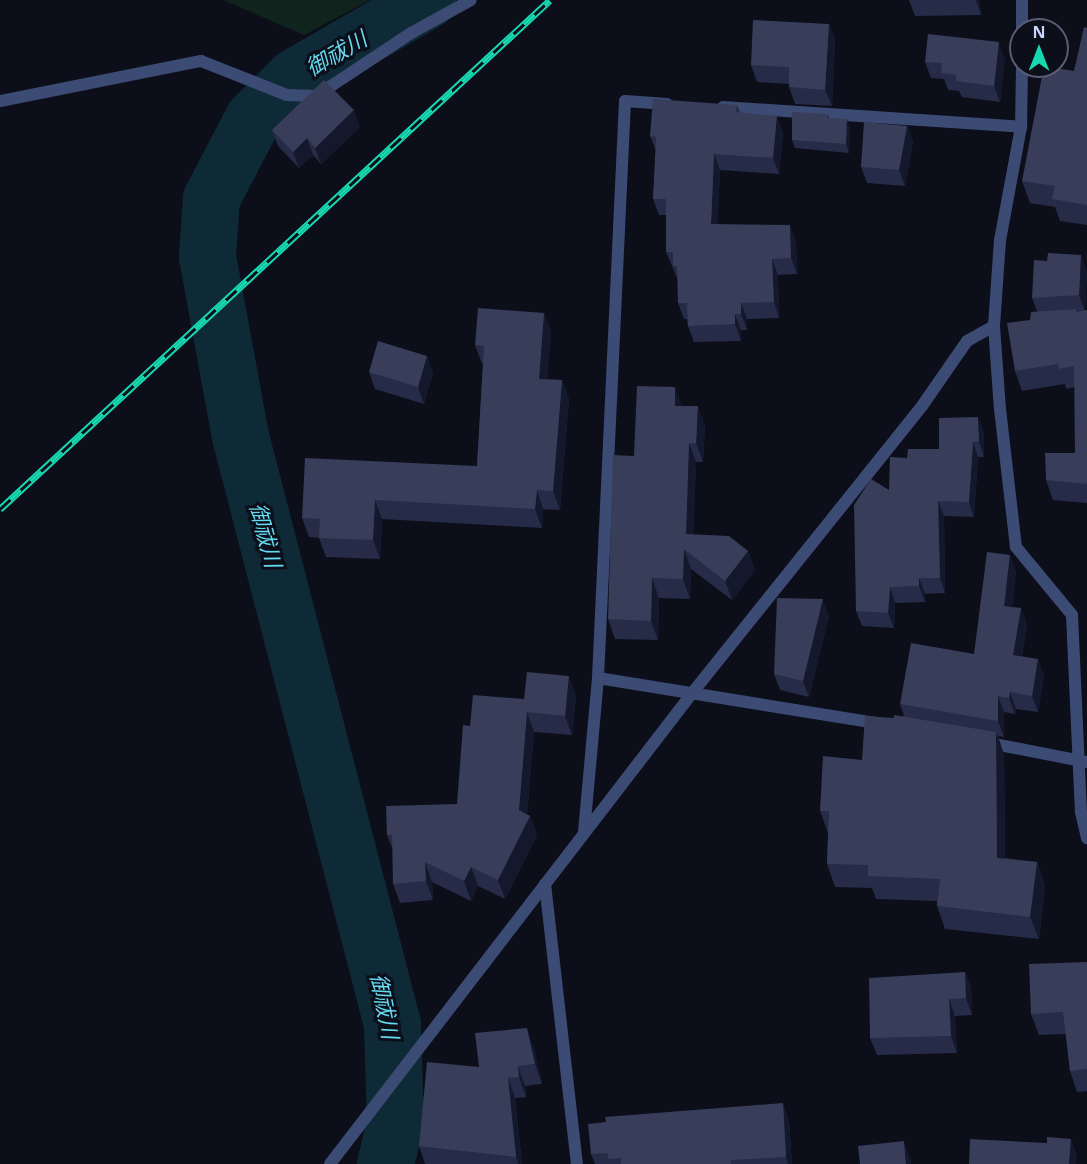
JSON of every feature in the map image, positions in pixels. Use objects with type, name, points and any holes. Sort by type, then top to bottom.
[{"type":"street","points":[[0,101],[201,61],[287,95],[316,96],[411,33],[471,0]]},
{"type":"street","points":[[1022,0],[1022,18]]},
{"type":"street","points":[[1022,78],[1022,127],[1000,240],[994,326],[1016,548],[1071,615],[1083,760],[1081,812],[1087,838]]},
{"type":"street","points":[[584,833],[598,678],[625,101],[683,105]]},
{"type":"street","points":[[707,106],[1022,127]]},
{"type":"street","points":[[330,1164],[693,692],[922,406],[967,341],[994,326]]},
{"type":"street","points":[[598,678],[892,726]]},
{"type":"street","points":[[973,740],[1083,760]]},
{"type":"street","points":[[545,884],[577,1164]]},
{"type":"green space","points":[[223,0],[370,0],[304,35]]},
{"type":"building","points":[[753,20],[829,24],[825,90],[789,87],[789,67],[751,65]]},
{"type":"building","points":[[1084,27],[1087,28],[1087,205],[1052,199],[1055,186],[1022,181],[1042,78],[1069,78],[1069,70],[1074,71]]},
{"type":"building","points":[[928,34],[999,42],[994,86],[956,81],[956,75],[941,73],[942,63],[925,62]]},
{"type":"building","points":[[324,80],[354,110],[315,148],[307,138],[293,152],[272,130]]},
{"type":"building","points":[[653,99],[737,105],[736,112],[777,116],[773,158],[714,154],[711,224],[790,225],[791,258],[772,259],[774,302],[741,303],[741,314],[735,314],[735,324],[688,326],[687,303],[678,303],[677,266],[673,266],[673,252],[666,252],[666,199],[653,199],[656,137],[650,136]]},
{"type":"building","points":[[792,112],[828,114],[827,118],[847,119],[846,144],[792,140]]},
{"type":"building","points":[[864,122],[907,126],[899,170],[861,167]]},
{"type":"building","points":[[1048,253],[1081,255],[1079,295],[1032,298],[1034,260],[1047,261]]},
{"type":"building","points":[[478,308],[544,313],[539,379],[562,380],[553,491],[537,490],[535,509],[375,500],[373,540],[319,538],[320,519],[302,518],[305,458],[477,466],[484,346],[475,345]]},
{"type":"building","points":[[1076,309],[1076,312],[1087,310],[1087,484],[1046,480],[1045,453],[1075,453],[1074,366],[1059,369],[1058,364],[1015,371],[1007,323],[1030,320],[1031,312]]},
{"type":"building","points":[[378,341],[427,356],[418,387],[369,372]]},
{"type":"building","points":[[637,386],[675,387],[675,406],[698,406],[696,443],[689,443],[686,534],[729,536],[748,551],[725,581],[684,549],[683,579],[652,578],[651,621],[608,619],[613,455],[634,456]]},
{"type":"building","points":[[978,417],[979,441],[973,442],[969,502],[938,501],[940,578],[919,578],[919,586],[890,587],[888,613],[856,611],[854,505],[871,479],[889,490],[890,457],[907,458],[908,449],[939,449],[939,418]]},
{"type":"building","points":[[987,552],[1010,555],[1004,606],[1021,608],[1013,655],[1038,659],[1032,696],[1010,692],[1009,698],[998,696],[998,721],[900,704],[911,643],[974,654]]},
{"type":"building","points":[[777,598],[823,599],[803,681],[774,674]]},
{"type":"building","points":[[527,672],[569,676],[565,716],[527,712],[519,810],[530,816],[498,880],[471,867],[464,881],[425,862],[426,881],[393,884],[392,835],[387,835],[386,806],[457,804],[463,725],[470,726],[473,695],[524,699]]},
{"type":"building","points":[[894,715],[996,732],[997,858],[1037,862],[1030,917],[937,906],[940,879],[868,876],[868,865],[827,864],[829,811],[820,811],[823,756],[862,760],[865,716],[894,718]]},
{"type":"building","points":[[1087,962],[1087,1069],[1070,1071],[1063,1012],[1031,1014],[1029,964]]},
{"type":"building","points":[[965,972],[966,998],[949,999],[951,1036],[870,1038],[869,978]]},
{"type":"building","points":[[527,1028],[535,1064],[518,1066],[519,1077],[508,1078],[516,1157],[419,1146],[427,1062],[479,1067],[475,1033]]},
{"type":"building","points":[[783,1103],[786,1157],[730,1160],[731,1164],[621,1164],[621,1158],[608,1159],[608,1153],[591,1154],[588,1124],[606,1122],[605,1117]]},
{"type":"building","points":[[1047,1137],[1071,1139],[1069,1164],[969,1164],[970,1139],[1047,1143]]},
{"type":"building","points":[[904,1141],[906,1164],[860,1164],[858,1146]]},
{"type":"waterway","name":"御祓川","points":[[385,1164],[395,1122],[392,1024],[240,436],[207,256],[211,198],[253,118],[294,77],[427,0]]},
{"type":"railway","points":[[0,509],[550,0]]}]
